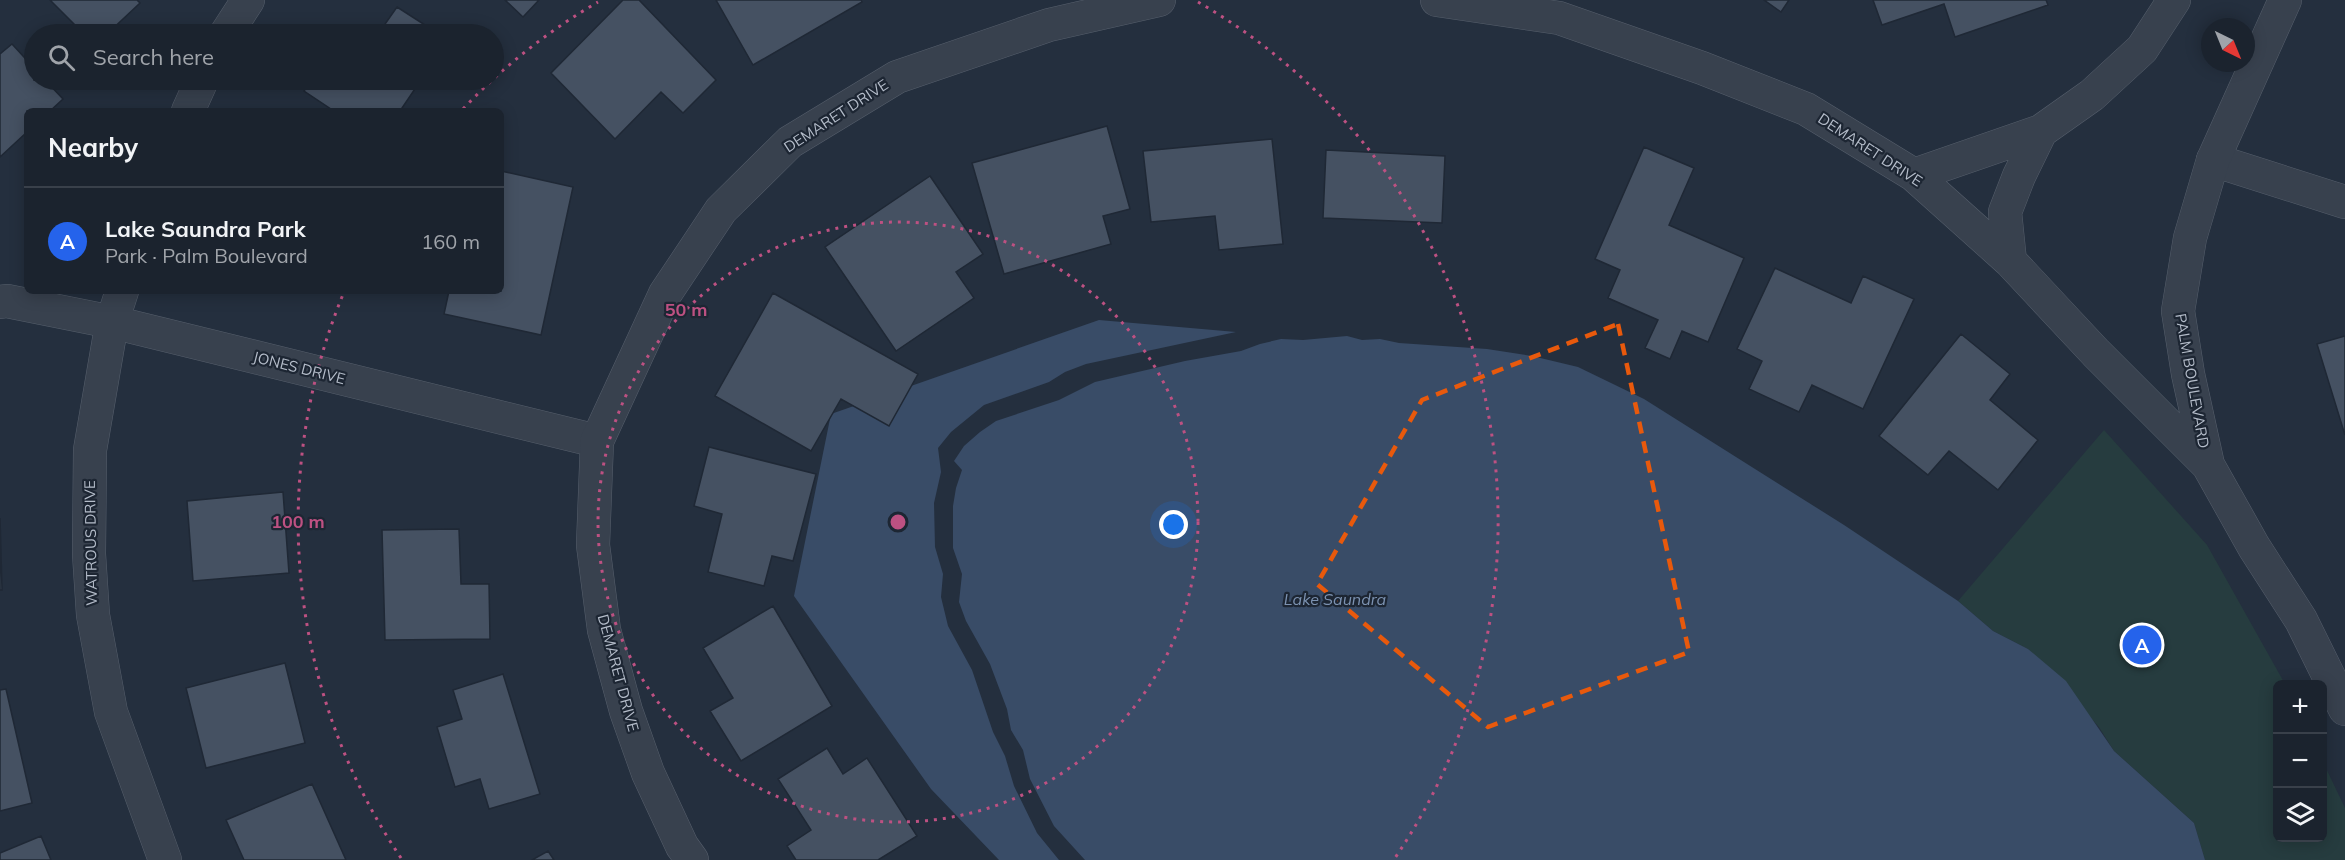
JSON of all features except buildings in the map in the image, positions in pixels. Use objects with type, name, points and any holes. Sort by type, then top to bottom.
[{"type":"street","points":[[232,24],[248,0]]},
{"type":"street","name":"DEMARET DRIVE","points":[[692,860],[682,846],[648,773],[626,711],[604,630],[593,545],[597,441],[664,294],[721,210],[790,142],[897,77],[1049,25],[1159,0]]},
{"type":"street","name":"DEMARET DRIVE","points":[[1437,0],[1564,9],[1702,68],[1806,109],[1914,175],[2010,261],[2096,353],[2208,465]]},
{"type":"street","points":[[1914,175],[2041,131],[2092,95],[2142,49],[2174,0]]},
{"type":"street","name":"PALM BOULEVARD","points":[[2285,0],[2213,160],[2190,238],[2178,310],[2188,374],[2208,465],[2254,547],[2301,620],[2345,710]]},
{"type":"street","points":[[189,108],[197,90]]},
{"type":"street","points":[[2010,261],[2005,212],[2019,176],[2041,131]]},
{"type":"street","points":[[2213,160],[2345,202]]},
{"type":"street","name":"WATROUS DRIVE","points":[[121,294],[112,322],[90,450],[89,554],[93,615],[111,712],[165,860]]},
{"type":"street","name":"JONES DRIVE","points":[[0,302],[7,301],[112,322],[597,441]]},
{"type":"highlighted area","points":[[1618,324],[1689,652],[1488,727],[1317,584],[1422,400]]},
{"type":"green space","points":[[2104,430],[2207,545],[2283,680],[2273,680],[2273,842],[2327,842],[2327,770],[2345,808],[2345,860],[2205,860],[2194,823],[2114,751],[2099,727],[2028,649],[1993,631],[1958,601]]},
{"type":"water","points":[[1099,320],[1236,332],[1086,364],[1065,372],[1049,382],[984,405],[951,432],[938,448],[941,472],[934,503],[935,547],[943,574],[941,597],[948,626],[972,670],[1014,786],[1037,833],[1059,860],[999,860],[931,789],[794,596],[831,414]]},
{"type":"water","name":"Lake Saundra","points":[[1347,336],[1362,340],[1380,339],[1399,343],[1487,349],[1532,356],[1578,367],[1644,399],[1844,525],[1958,601],[1993,631],[2028,649],[2066,681],[2114,751],[2194,823],[2205,860],[1085,860],[1054,826],[1030,779],[1023,750],[1011,730],[1007,709],[990,664],[966,621],[959,602],[962,574],[953,548],[953,506],[962,470],[954,461],[964,446],[996,421],[1059,400],[1095,382],[1185,361],[1241,351],[1281,339],[1303,340]]},
{"type":"place","name":"Lake Saundra Park","points":[[2142,645]]}]
